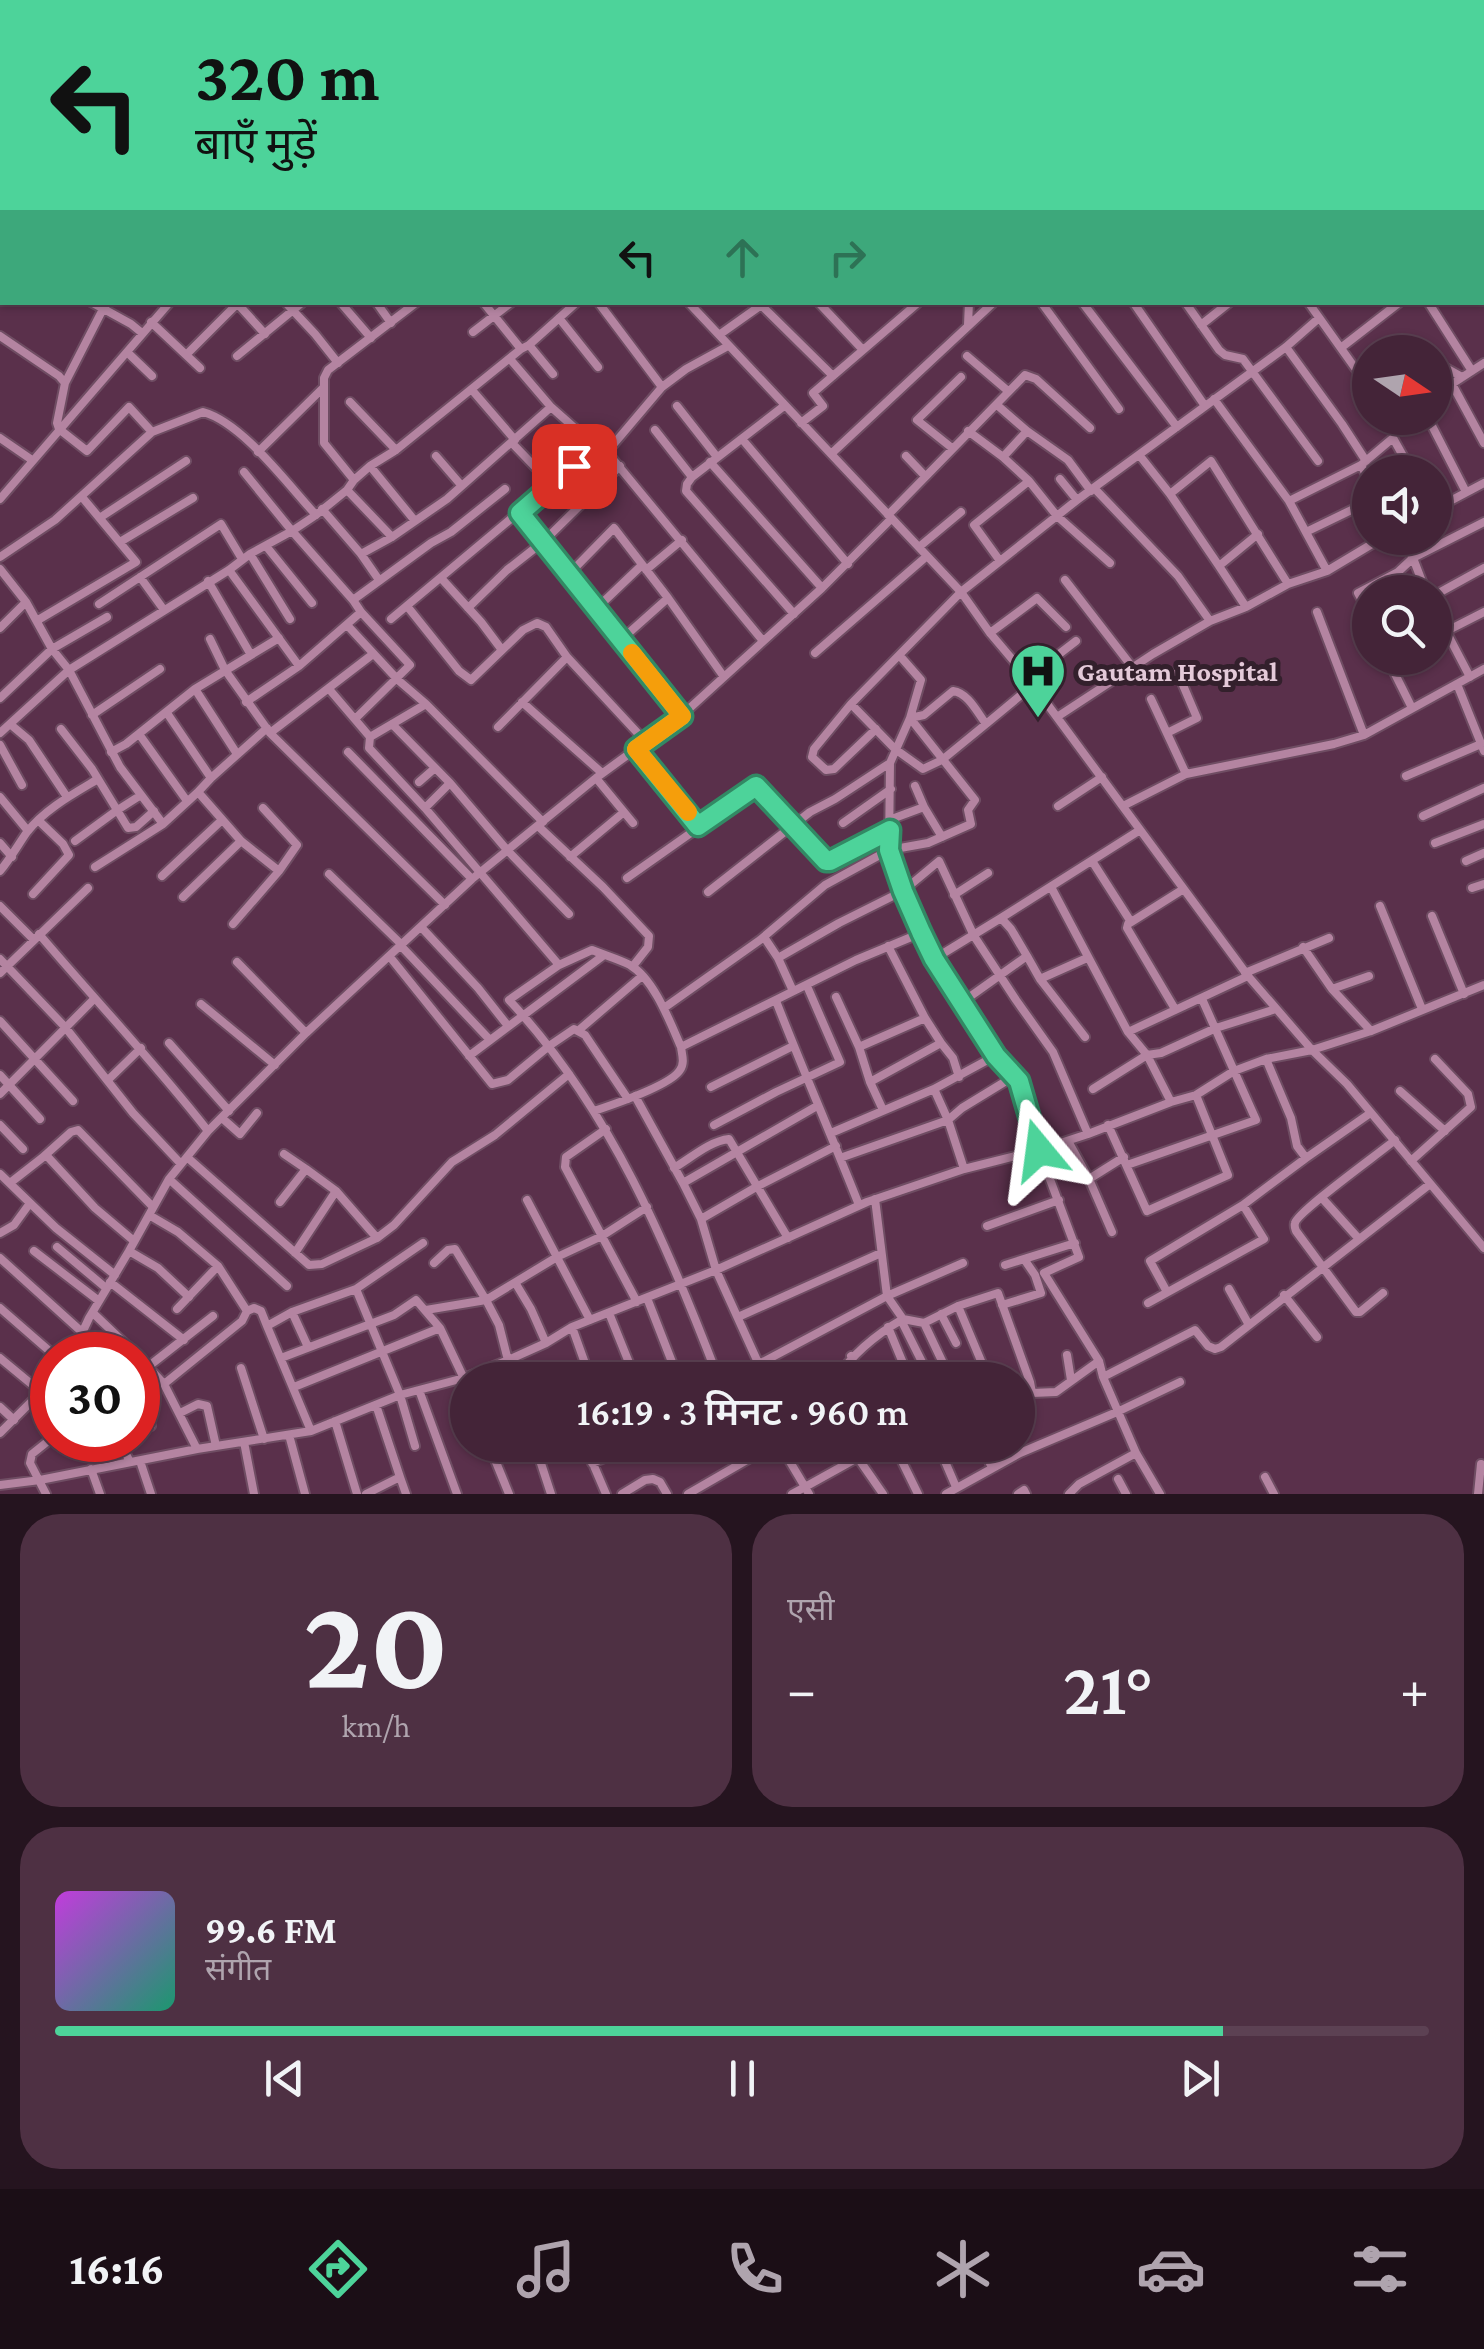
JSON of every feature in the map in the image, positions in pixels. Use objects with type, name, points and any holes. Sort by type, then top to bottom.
[{"type":"street","points":[[0,498],[167,305]]},
{"type":"street","points":[[186,354],[235,305]]},
{"type":"street","points":[[239,305],[265,334]]},
{"type":"street","points":[[287,305],[338,363]]},
{"type":"street","points":[[237,356],[300,305]]},
{"type":"street","points":[[343,305],[371,338]]},
{"type":"street","points":[[378,305],[391,323]]},
{"type":"street","points":[[354,480],[324,443],[323,388],[328,370],[414,305]]},
{"type":"street","points":[[486,305],[553,374]]},
{"type":"street","points":[[473,332],[509,305]]},
{"type":"street","points":[[556,305],[598,368]]},
{"type":"street","points":[[0,733],[69,670],[319,512],[348,490],[370,466],[510,360],[574,305]]},
{"type":"street","points":[[600,305],[662,387]]},
{"type":"street","points":[[691,305],[961,592],[1247,974],[1312,1050],[1347,1084],[1484,1248]]},
{"type":"street","points":[[719,335],[761,305]]},
{"type":"street","points":[[763,305],[833,376]]},
{"type":"street","points":[[821,305],[863,350]]},
{"type":"street","points":[[801,423],[823,406],[813,393],[916,305]]},
{"type":"street","points":[[968,325],[969,305]]},
{"type":"street","points":[[831,454],[991,305]]},
{"type":"street","points":[[1043,305],[1119,409]]},
{"type":"street","points":[[1084,305],[1177,427]]},
{"type":"street","points":[[1134,305],[1205,406]]},
{"type":"street","points":[[1187,305],[1219,350],[1243,359],[1318,461]]},
{"type":"street","points":[[1201,325],[1226,305]]},
{"type":"street","points":[[1310,305],[1352,362]]},
{"type":"street","points":[[1342,347],[1396,305]]},
{"type":"street","points":[[1430,305],[1472,371]]},
{"type":"street","points":[[65,383],[106,306],[142,333]]},
{"type":"street","points":[[876,729],[834,769],[826,770],[812,757],[851,704],[961,592],[1078,500],[1286,348],[1318,318]]},
{"type":"street","points":[[150,322],[200,368]]},
{"type":"street","points":[[0,336],[65,383],[57,418],[59,428],[87,452],[128,407],[152,432]]},
{"type":"street","points":[[607,452],[662,387],[728,346]]},
{"type":"street","points":[[1286,348],[1342,424],[1359,455]]},
{"type":"street","points":[[127,352],[152,376]]},
{"type":"street","points":[[967,356],[1008,392]]},
{"type":"street","points":[[510,360],[551,408],[620,466],[764,641]]},
{"type":"street","points":[[1484,363],[1452,384],[1484,443]]},
{"type":"street","points":[[1452,372],[1462,378]]},
{"type":"street","points":[[83,1332],[169,1178],[208,1131],[306,1033],[472,879],[599,775],[682,716],[848,564],[925,476],[1024,375],[1031,376],[1090,428]]},
{"type":"street","points":[[952,448],[917,420],[960,377]]},
{"type":"street","points":[[258,452],[323,388]]},
{"type":"street","points":[[472,390],[536,469]]},
{"type":"street","points":[[1214,399],[1289,501],[1327,571]]},
{"type":"street","points":[[350,402],[396,450]]},
{"type":"street","points":[[997,405],[1068,460],[1168,565],[1210,621]]},
{"type":"street","points":[[678,406],[714,459],[822,588]]},
{"type":"street","points":[[784,406],[692,477],[686,490],[794,614]]},
{"type":"street","points":[[361,554],[447,500],[551,408]]},
{"type":"street","points":[[0,557],[56,520],[152,432],[203,412],[230,425],[361,554],[379,580]]},
{"type":"street","points":[[655,430],[692,477]]},
{"type":"street","points":[[968,431],[1029,481],[1058,516],[1110,563]]},
{"type":"street","points":[[1003,457],[1027,431]]},
{"type":"street","points":[[1437,435],[1466,492]]},
{"type":"street","points":[[0,438],[32,460]]},
{"type":"street","points":[[1373,455],[1392,438],[1402,455]]},
{"type":"street","points":[[742,439],[848,564]]},
{"type":"street","points":[[436,456],[460,485]]},
{"type":"street","points":[[906,456],[925,476]]},
{"type":"street","points":[[1140,456],[1246,607]]},
{"type":"street","points":[[100,517],[186,461]]},
{"type":"street","points":[[1170,494],[1211,461],[1288,584]]},
{"type":"street","points":[[370,466],[415,521]]},
{"type":"street","points":[[391,619],[574,466]]},
{"type":"street","points":[[468,608],[620,466]]},
{"type":"street","points":[[1289,501],[1352,469]]},
{"type":"street","points":[[244,472],[410,665],[355,719]]},
{"type":"street","points":[[1060,479],[1078,500]]},
{"type":"street","points":[[1000,562],[974,524],[1029,481]]},
{"type":"street","points":[[1452,499],[1481,484],[1484,499]]},
{"type":"street","points":[[353,600],[505,489]]},
{"type":"street","points":[[348,490],[392,537]]},
{"type":"street","points":[[38,620],[136,562],[82,497]]},
{"type":"street","points":[[120,542],[192,498]]},
{"type":"street","points":[[1306,532],[1352,510]]},
{"type":"street","points":[[918,547],[960,512]]},
{"type":"street","points":[[520,513],[682,716]]},
{"type":"street","points":[[1392,575],[1413,558],[1484,522]]},
{"type":"street","points":[[99,604],[221,524],[290,619]]},
{"type":"street","points":[[568,575],[614,528],[724,677]]},
{"type":"street","points":[[1219,566],[1258,534]]},
{"type":"street","points":[[597,608],[682,540]]},
{"type":"street","points":[[266,546],[312,602]]},
{"type":"street","points":[[1057,717],[1210,621],[1288,584],[1327,571],[1354,555]]},
{"type":"street","points":[[1411,555],[1420,575]]},
{"type":"street","points":[[815,653],[927,556]]},
{"type":"street","points":[[1452,585],[1484,568]]},
{"type":"street","points":[[229,570],[299,666]]},
{"type":"street","points":[[1,575],[38,620],[120,767],[163,824]]},
{"type":"street","points":[[140,577],[164,610]]},
{"type":"street","points":[[441,578],[502,650]]},
{"type":"street","points":[[1065,580],[1133,668]]},
{"type":"street","points":[[208,582],[250,656]]},
{"type":"street","points":[[622,639],[668,598]]},
{"type":"street","points":[[990,633],[1037,598],[1066,626]]},
{"type":"street","points":[[0,628],[26,602]]},
{"type":"street","points":[[407,606],[471,680],[524,630],[537,623],[546,627],[568,657],[645,741]]},
{"type":"street","points":[[246,702],[299,666],[361,612]]},
{"type":"street","points":[[1317,612],[1364,734]]},
{"type":"street","points":[[1452,629],[1484,612]]},
{"type":"street","points":[[0,698],[52,649],[107,617]]},
{"type":"street","points":[[347,625],[649,936],[648,947],[633,966]]},
{"type":"street","points":[[112,752],[194,689],[279,638]]},
{"type":"street","points":[[210,639],[225,670],[269,730],[446,905]]},
{"type":"street","points":[[851,704],[895,748],[923,769],[942,760],[986,724],[1076,641]]},
{"type":"street","points":[[1452,642],[1470,677]]},
{"type":"street","points":[[95,866],[163,824],[238,754],[372,654]]},
{"type":"street","points":[[900,656],[921,680],[890,764],[889,850],[934,959],[996,1056],[1016,1075],[1039,1150],[1080,1257],[1044,1273],[1099,1361],[1116,1412],[1160,1494]]},
{"type":"street","points":[[498,726],[568,657]]},
{"type":"street","points":[[92,714],[160,669]]},
{"type":"street","points":[[1123,806],[1186,774],[1334,744],[1364,734],[1484,669]]},
{"type":"street","points":[[1167,733],[1197,718],[1178,672]]},
{"type":"street","points":[[1396,675],[1412,708]]},
{"type":"street","points":[[1406,776],[1483,748],[1458,684]]},
{"type":"street","points":[[194,689],[238,754]]},
{"type":"street","points":[[329,689],[370,736],[369,748],[559,965]]},
{"type":"street","points":[[910,718],[924,716],[957,691],[986,724]]},
{"type":"street","points":[[1151,699],[1186,774]]},
{"type":"street","points":[[522,702],[599,775],[633,823]]},
{"type":"street","points":[[370,736],[426,704]]},
{"type":"street","points":[[167,713],[210,778]]},
{"type":"street","points":[[664,1008],[764,937],[825,885],[889,850],[928,843],[972,824],[968,810],[975,800],[910,718]]},
{"type":"street","points":[[10,724],[29,740],[67,797]]},
{"type":"street","points":[[392,724],[570,914]]},
{"type":"street","points":[[61,729],[98,780],[122,823],[131,829],[154,811]]},
{"type":"street","points":[[138,734],[187,801]]},
{"type":"street","points":[[0,745],[22,785]]},
{"type":"street","points":[[636,749],[698,826]]},
{"type":"street","points":[[348,752],[472,879]]},
{"type":"street","points":[[708,892],[810,812],[836,800],[890,764]]},
{"type":"street","points":[[419,782],[435,768]]},
{"type":"street","points":[[1058,806],[1102,777]]},
{"type":"street","points":[[0,871],[38,820],[67,797],[98,780]]},
{"type":"street","points":[[425,808],[450,783]]},
{"type":"street","points":[[627,878],[756,786],[826,861],[924,807]]},
{"type":"street","points":[[916,786],[942,837]]},
{"type":"street","points":[[1423,816],[1484,788]]},
{"type":"street","points":[[843,823],[890,789]]},
{"type":"street","points":[[198,792],[242,840],[279,872]]},
{"type":"street","points":[[76,841],[142,795]]},
{"type":"street","points":[[0,797],[28,831]]},
{"type":"street","points":[[233,924],[298,845],[263,808]]},
{"type":"street","points":[[570,857],[624,812]]},
{"type":"street","points":[[33,894],[68,855],[63,844],[38,820]]},
{"type":"street","points":[[162,876],[222,820]]},
{"type":"street","points":[[1435,843],[1484,824]]},
{"type":"street","points":[[934,959],[1140,830]]},
{"type":"street","points":[[183,897],[242,840]]},
{"type":"street","points":[[0,843],[12,857]]},
{"type":"street","points":[[928,843],[974,936],[1053,1052],[1088,1134]]},
{"type":"street","points":[[1466,862],[1484,853]]},
{"type":"street","points":[[778,958],[903,891],[938,861]]},
{"type":"street","points":[[1092,861],[1131,922]]},
{"type":"street","points":[[954,896],[988,872]]},
{"type":"street","points":[[328,874],[490,1040]]},
{"type":"street","points":[[1472,888],[1484,884]]},
{"type":"street","points":[[88,888],[2,966],[65,1027],[133,1113],[309,1264],[322,1264],[377,1238],[452,1162],[494,1135],[569,1074]]},
{"type":"street","points":[[1051,888],[1128,1032],[1147,1055],[1171,1102]]},
{"type":"street","points":[[1175,1009],[1128,924],[1182,890]]},
{"type":"street","points":[[0,906],[36,937],[141,1048],[208,1131]]},
{"type":"street","points":[[1380,906],[1422,1009]]},
{"type":"street","points":[[1432,916],[1464,994]]},
{"type":"street","points":[[1001,918],[1040,978],[1085,1036]]},
{"type":"street","points":[[421,927],[508,1026]]},
{"type":"street","points":[[681,1047],[921,932]]},
{"type":"street","points":[[764,937],[793,991]]},
{"type":"street","points":[[1128,1032],[1329,938]]},
{"type":"street","points":[[888,946],[925,1018],[953,1058],[960,1077]]},
{"type":"street","points":[[1303,947],[1332,989],[1371,1031]]},
{"type":"street","points":[[594,1111],[632,1098],[676,1075],[683,1061],[664,1008],[642,976],[633,966],[592,950],[559,965],[509,1000],[550,1046],[606,1129],[647,1206],[711,1362]]},
{"type":"street","points":[[470,1056],[604,955]]},
{"type":"street","points":[[962,1003],[1027,956]]},
{"type":"street","points":[[390,957],[492,1084],[508,1080],[574,1029],[579,1030],[642,976]]},
{"type":"street","points":[[1040,978],[1087,958]]},
{"type":"street","points":[[236,962],[306,1033]]},
{"type":"street","points":[[1332,989],[1369,976]]},
{"type":"street","points":[[714,1125],[840,1062],[807,986]]},
{"type":"street","points":[[434,1263],[448,1250],[455,1249],[499,1324],[506,1362],[572,1328],[716,1270],[859,1205],[964,1169],[1088,1134],[1196,1094],[1234,1072],[1266,1060],[1371,1031],[1484,986]]},
{"type":"street","points":[[836,997],[883,1110]]},
{"type":"street","points":[[1089,1179],[1126,1161],[1256,1120],[1202,999]]},
{"type":"street","points":[[0,1094],[94,1000]]},
{"type":"street","points":[[776,1001],[859,1205]]},
{"type":"street","points":[[201,1004],[274,1065]]},
{"type":"street","points":[[1093,1090],[1147,1055],[1276,1008]]},
{"type":"street","points":[[859,1048],[925,1018]]},
{"type":"street","points":[[0,1021],[73,1101]]},
{"type":"street","points":[[579,1030],[632,1098],[683,1183],[701,1220],[716,1270],[758,1362]]},
{"type":"street","points":[[169,1043],[240,1134],[257,1113]]},
{"type":"street","points":[[870,1082],[941,1044]]},
{"type":"street","points":[[710,1088],[794,1046]]},
{"type":"street","points":[[108,1080],[141,1048]]},
{"type":"street","points":[[831,1133],[934,1090],[996,1056]]},
{"type":"street","points":[[1411,1161],[1471,1107],[1468,1094],[1435,1059]]},
{"type":"street","points":[[1266,1060],[1292,1118],[1297,1146],[1306,1158]]},
{"type":"street","points":[[0,1075],[40,1119]]},
{"type":"street","points":[[840,1158],[948,1120],[1016,1075]]},
{"type":"street","points":[[934,1090],[964,1169]]},
{"type":"street","points":[[1400,1092],[1445,1132]]},
{"type":"street","points":[[1108,1125],[1147,1211],[1228,1175],[1196,1094]]},
{"type":"street","points":[[683,1183],[817,1106]]},
{"type":"street","points":[[1167,1292],[1150,1261],[1243,1205],[1370,1114]]},
{"type":"street","points":[[0,1125],[23,1148]]},
{"type":"street","points":[[606,1129],[566,1157],[565,1167],[637,1302]]},
{"type":"street","points":[[110,1282],[3,1179],[78,1130],[151,1211],[218,1266],[247,1311]]},
{"type":"street","points":[[674,1168],[729,1139],[788,1238]]},
{"type":"street","points":[[1383,1292],[1356,1312],[1294,1225],[1395,1140]]},
{"type":"street","points":[[1068,1141],[1112,1232]]},
{"type":"street","points":[[701,1220],[836,1146]]},
{"type":"street","points":[[46,1154],[94,1208],[134,1241]]},
{"type":"street","points":[[284,1154],[336,1191],[377,1238]]},
{"type":"street","points":[[280,1202],[306,1169]]},
{"type":"street","points":[[169,1178],[287,1286]]},
{"type":"street","points":[[1103,1377],[1195,1330],[1215,1349],[1430,1184]]},
{"type":"street","points":[[295,1253],[336,1191]]},
{"type":"street","points":[[1322,1198],[1359,1238]]},
{"type":"street","points":[[875,1199],[886,1296],[902,1319],[922,1362]]},
{"type":"street","points":[[527,1200],[590,1320]]},
{"type":"street","points":[[987,1226],[1060,1200]]},
{"type":"street","points":[[0,1233],[14,1225],[30,1202]]},
{"type":"street","points":[[1148,1303],[1264,1238],[1243,1205]]},
{"type":"street","points":[[426,1310],[486,1300],[602,1236],[647,1206]]},
{"type":"street","points":[[267,1326],[292,1312],[356,1289],[424,1243]]},
{"type":"street","points":[[1005,1264],[1075,1244]]},
{"type":"street","points":[[57,1247],[110,1282],[184,1340]]},
{"type":"street","points":[[34,1251],[98,1301]]},
{"type":"street","points":[[130,1251],[158,1268],[190,1297]]},
{"type":"street","points":[[738,1318],[881,1253]]},
{"type":"street","points":[[0,1258],[82,1332]]},
{"type":"street","points":[[1002,1305],[1041,1294],[1024,1259]]},
{"type":"street","points":[[763,1362],[886,1296],[963,1263]]},
{"type":"street","points":[[178,1310],[218,1266]]},
{"type":"street","points":[[516,1284],[546,1343]]},
{"type":"street","points":[[356,1289],[400,1395],[416,1446]]},
{"type":"street","points":[[1228,1289],[1249,1325]]},
{"type":"street","points":[[847,1362],[902,1319],[924,1323],[998,1293],[1032,1393],[1056,1392],[1099,1361]]},
{"type":"street","points":[[1284,1295],[1316,1337]]},
{"type":"street","points":[[647,1298],[672,1362]]},
{"type":"street","points":[[281,1358],[394,1315],[416,1300],[440,1328],[456,1362]]},
{"type":"street","points":[[958,1306],[981,1362]]},
{"type":"street","points":[[0,1308],[30,1334]]},
{"type":"street","points":[[164,1384],[254,1308],[267,1326],[311,1430]]},
{"type":"street","points":[[292,1312],[308,1347]]},
{"type":"street","points":[[609,1312],[629,1362]]},
{"type":"street","points":[[92,1313],[112,1332]]},
{"type":"street","points":[[941,1314],[956,1343]]},
{"type":"street","points":[[160,1358],[214,1316]]},
{"type":"street","points":[[924,1323],[942,1362]]},
{"type":"street","points":[[888,1327],[902,1362]]},
{"type":"street","points":[[294,1387],[440,1328]]},
{"type":"street","points":[[572,1328],[584,1362]]},
{"type":"street","points":[[1067,1355],[1072,1380]]},
{"type":"street","points":[[851,1356],[854,1362]]},
{"type":"street","points":[[0,1358],[30,1383]]},
{"type":"street","points":[[241,1368],[264,1439]]},
{"type":"street","points":[[160,1379],[197,1448]]},
{"type":"street","points":[[1035,1443],[1116,1412],[1180,1382]]},
{"type":"street","points":[[160,1456],[311,1430],[400,1395],[450,1385]]},
{"type":"street","points":[[419,1390],[457,1494]]},
{"type":"street","points":[[0,1433],[30,1403]]},
{"type":"street","points":[[180,1413],[198,1404],[207,1406],[216,1446]]},
{"type":"street","points":[[376,1405],[406,1494]]},
{"type":"street","points":[[0,1408],[14,1420]]},
{"type":"street","points":[[335,1421],[357,1494]]},
{"type":"street","points":[[289,1434],[304,1494]]},
{"type":"street","points":[[244,1442],[254,1494]]},
{"type":"street","points":[[1069,1494],[1136,1453]]},
{"type":"street","points":[[30,1462],[46,1494]]},
{"type":"street","points":[[0,1485],[130,1462]]},
{"type":"street","points":[[140,1462],[152,1494]]},
{"type":"street","points":[[496,1462],[510,1494]]},
{"type":"street","points":[[540,1462],[550,1494]]},
{"type":"street","points":[[688,1494],[745,1462]]},
{"type":"street","points":[[788,1462],[807,1490]]},
{"type":"street","points":[[792,1494],[807,1490],[852,1462]]},
{"type":"street","points":[[863,1462],[883,1494]]},
{"type":"street","points":[[902,1462],[918,1494]]},
{"type":"street","points":[[945,1462],[956,1486]]},
{"type":"street","points":[[989,1462],[992,1468]]},
{"type":"street","points":[[946,1494],[1000,1462]]},
{"type":"street","points":[[592,1463],[606,1494]]},
{"type":"street","points":[[1478,1494],[1481,1464]]},
{"type":"street","points":[[91,1470],[100,1494]]},
{"type":"street","points":[[366,1494],[400,1477]]},
{"type":"street","points":[[1265,1477],[1274,1494]]},
{"type":"street","points":[[622,1494],[654,1479],[668,1494]]},
{"type":"street","points":[[1118,1480],[1126,1494]]},
{"type":"street","points":[[1080,1484],[1084,1494]]},
{"type":"street","points":[[1018,1494],[1024,1490],[1026,1494]]},
{"type":"slow traffic","points":[[632,653],[682,716],[636,749],[688,812]]},
{"type":"place","name":"Gautam Hospital","points":[[1038,720]]},
{"type":"route","points":[[574,466],[520,513],[682,716],[636,749],[698,826],[756,786],[826,861],[890,830],[889,850],[921,932],[996,1056],[1016,1075],[1039,1150]]}]
